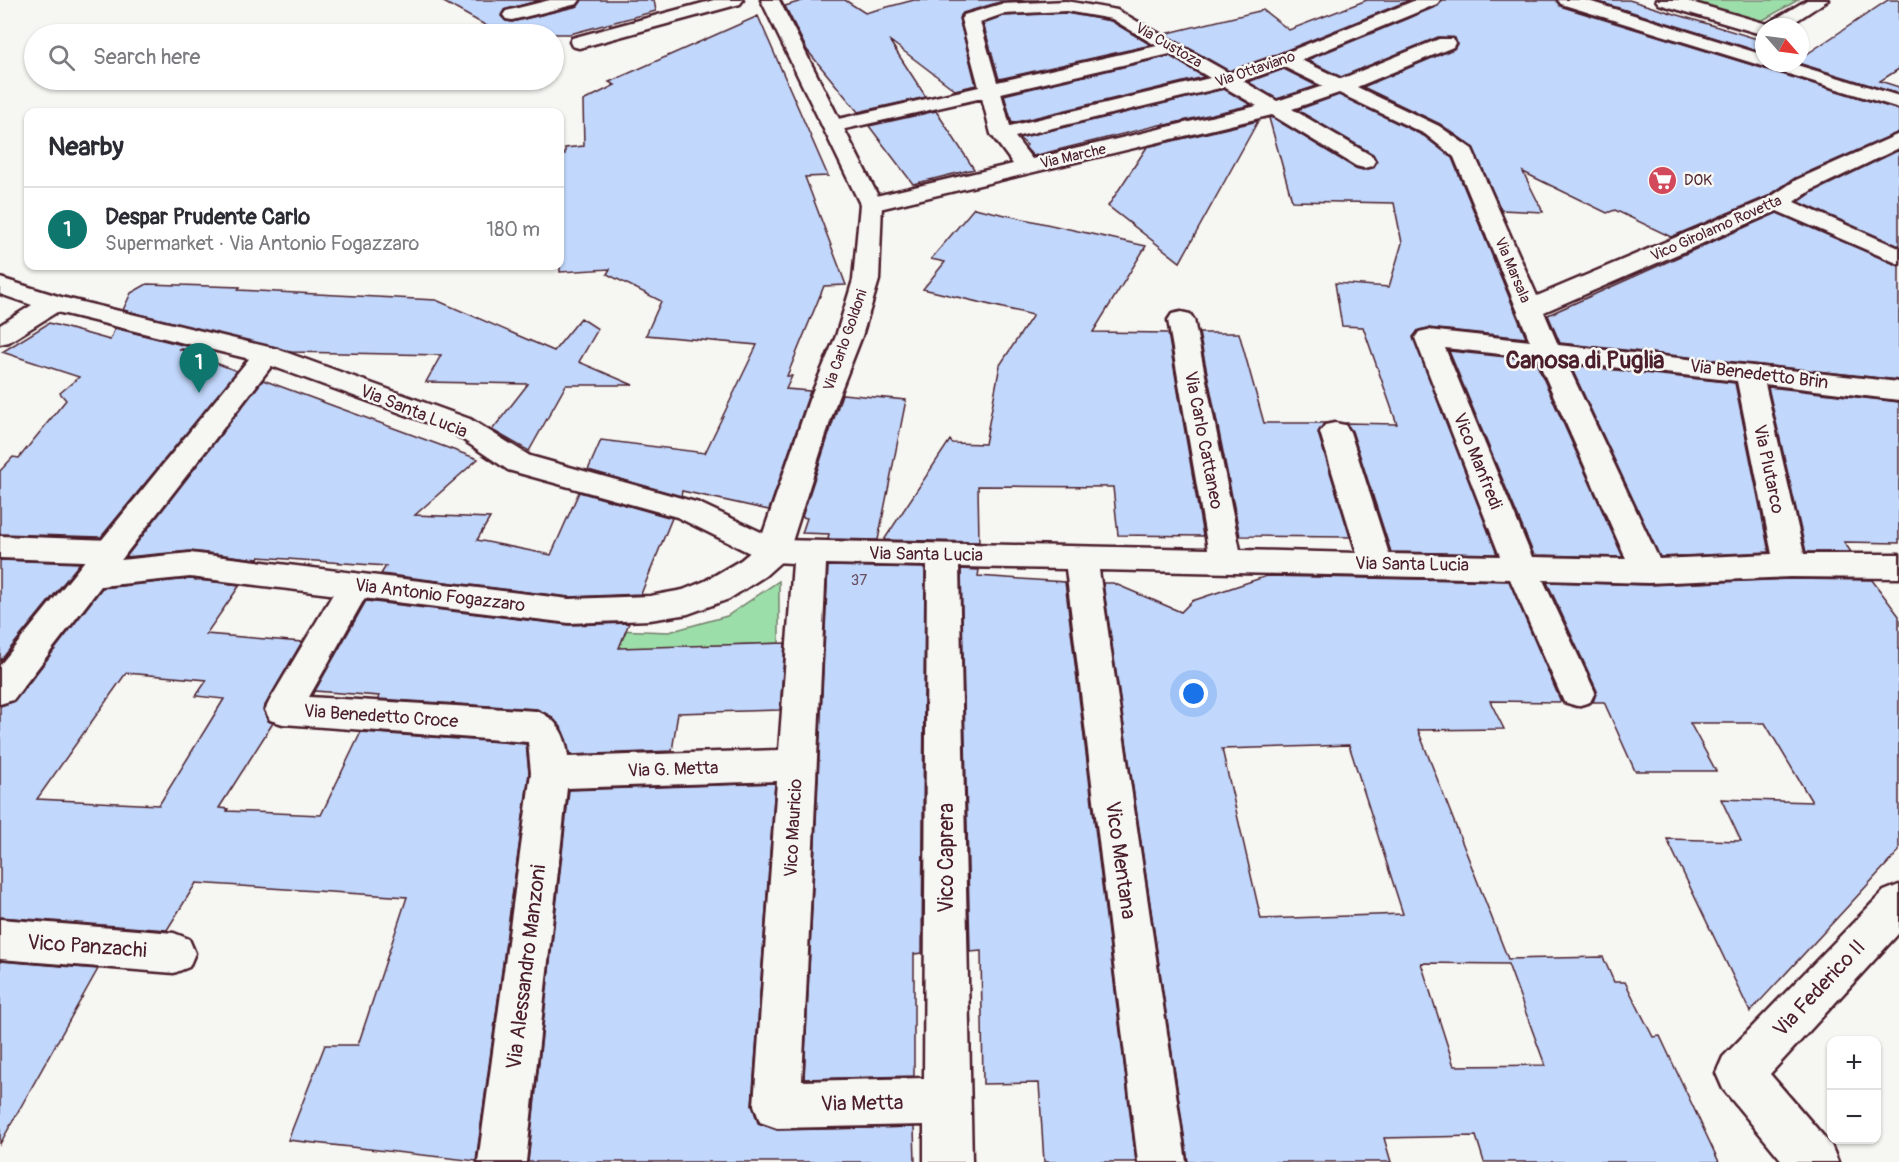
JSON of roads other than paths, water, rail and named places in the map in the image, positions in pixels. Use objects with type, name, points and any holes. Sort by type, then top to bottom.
[{"type":"street","points":[[513,15],[571,0]]},
{"type":"street","points":[[579,42],[734,0]]},
{"type":"street","name":"Via Carlo Goldoni","points":[[770,0],[870,204],[866,280],[849,336],[823,400],[791,551]]},
{"type":"street","name":"Via Ottaviano","points":[[1002,134],[1228,80],[1285,60],[1431,0]]},
{"type":"street","points":[[1567,0],[1755,58]]},
{"type":"street","points":[[1665,0],[1755,25]]},
{"type":"street","points":[[1789,18],[1819,0]]},
{"type":"street","name":"Via Custoza","points":[[1027,167],[1002,134],[970,19],[1001,9],[1064,3],[1117,15],[1364,160]]},
{"type":"street","name":"Via Marche","points":[[870,204],[1276,108],[1341,86],[1446,43]]},
{"type":"street","points":[[832,126],[1174,48]]},
{"type":"street","name":"Via Marsala","points":[[1285,60],[1432,130],[1464,154],[1546,350],[1648,571]]},
{"type":"street","points":[[1801,72],[1899,101]]},
{"type":"street","name":"Vico Girolamo Rovetta","points":[[1529,309],[1777,203],[1804,185],[1899,140]]},
{"type":"street","points":[[1777,203],[1899,257]]},
{"type":"street","name":"Via Santa Lucia","points":[[0,286],[53,303],[267,355],[460,426],[519,463],[688,510],[791,551],[1520,566],[1648,571],[1790,565],[1896,570]]},
{"type":"street","points":[[0,336],[53,303]]},
{"type":"street","name":"Via Carlo Cattaneo","points":[[1181,320],[1227,561]]},
{"type":"street","name":"Vico Manfredi","points":[[1546,350],[1428,338],[1520,566],[1577,692]]},
{"type":"street","name":"Via Benedetto Brin","points":[[1546,350],[1899,391]]},
{"type":"street","points":[[0,690],[267,355]]},
{"type":"street","name":"Via Plutarco","points":[[1749,373],[1790,565]]},
{"type":"street","points":[[1335,432],[1376,563]]},
{"type":"street","name":"Via Antonio Fogazzaro","points":[[0,547],[102,563],[190,565],[569,611],[650,608],[688,602],[717,590],[753,568],[791,551]]},
{"type":"street","name":"Vico Mauricio","points":[[777,1105],[797,765],[791,551]]},
{"type":"street","name":"Vico Caprera","points":[[943,554],[948,1162]]},
{"type":"street","name":"Vico Mentana","points":[[1081,558],[1162,1162]]},
{"type":"street","name":"Via Benedetto Croce","points":[[355,585],[283,710],[536,726],[543,731],[548,741],[550,772]]},
{"type":"street","name":"Via G. Metta","points":[[550,772],[797,765]]},
{"type":"street","name":"Via Alessandro Manzoni","points":[[502,1162],[550,772]]},
{"type":"street","name":"Via Federico II","points":[[1814,1162],[1739,1073],[1896,912]]},
{"type":"street","name":"Vico Panzachi","points":[[0,939],[174,953]]},
{"type":"street","name":"Via Metta","points":[[777,1105],[948,1101]]},
{"type":"place","name":"DOK","points":[[1663,180]]},
{"type":"place","name":"Despar Prudente Carlo","points":[[199,393]]},
{"type":"district","name":"Canosa di Puglia","points":[[1585,360]]}]
